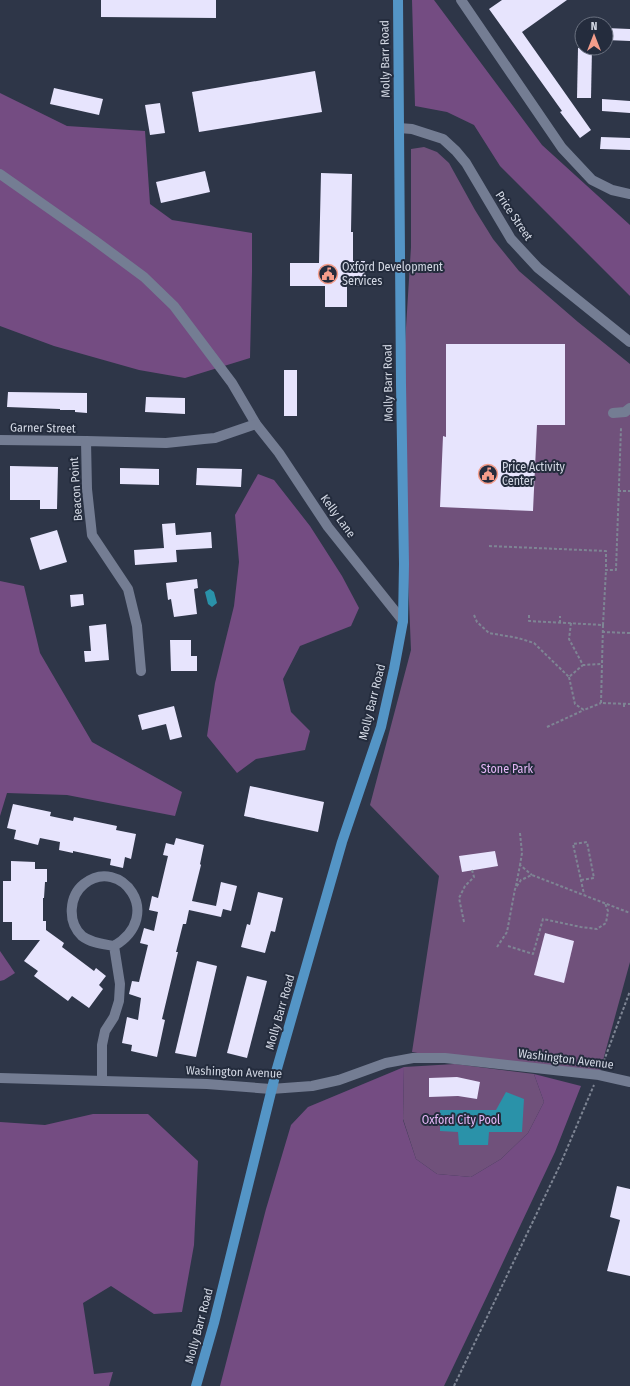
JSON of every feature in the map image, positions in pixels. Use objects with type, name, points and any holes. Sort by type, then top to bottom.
[{"type":"main road","name":"Molly Barr Road","points":[[196,1386],[214,1323],[271,1089],[342,842],[381,727],[403,621],[404,564],[398,0]]},
{"type":"street","points":[[461,0],[562,148],[592,180],[612,190],[630,194]]},
{"type":"street","name":"Price Street","points":[[399,128],[425,132],[443,139],[456,151],[466,163],[511,239],[533,264],[630,342]]},
{"type":"street","name":"Kelly Lane","points":[[0,174],[144,277],[174,306],[232,383],[256,424],[279,453],[328,527],[403,621]]},
{"type":"street","points":[[613,413],[625,412],[630,408]]},
{"type":"street","name":"Beacon Point","points":[[140,671],[137,626],[128,589],[92,535],[87,490],[86,441],[166,443],[196,440],[215,438],[256,424]]},
{"type":"street","name":"Garner Street","points":[[0,440],[86,441]]},
{"type":"street","points":[[97,877],[108,877],[126,884],[134,894],[137,905],[137,916],[133,929],[123,940],[114,946],[94,942],[82,936],[75,927],[72,915],[72,904],[76,893],[85,884],[97,877]]},
{"type":"street","points":[[102,1080],[102,1045],[105,1031],[114,1017],[119,1001],[120,984],[114,946]]},
{"type":"street","name":"Washington Avenue","points":[[0,1078],[207,1084],[271,1089],[312,1086],[339,1080],[386,1063],[413,1058],[445,1058],[599,1075],[630,1082]]},
{"type":"path","points":[[606,570],[616,570],[620,428]]},
{"type":"path","points":[[618,491],[630,491]]},
{"type":"path","points":[[489,546],[606,551],[602,625],[601,703]]},
{"type":"path","points":[[474,614],[477,622],[489,634],[518,638],[534,643],[569,677],[575,704],[584,710]]},
{"type":"path","points":[[529,615],[529,622],[602,625]]},
{"type":"path","points":[[560,616],[560,623]]},
{"type":"path","points":[[571,623],[569,639],[584,665]]},
{"type":"path","points":[[602,632],[630,633]]},
{"type":"path","points":[[569,677],[584,665],[602,664]]},
{"type":"path","points":[[547,727],[601,703],[630,704]]},
{"type":"path","points":[[624,704],[624,709]]},
{"type":"path","points":[[497,947],[507,932],[516,889],[522,853],[520,833]]},
{"type":"path","points":[[581,880],[594,878],[587,842],[573,844],[584,894]]},
{"type":"path","points":[[520,865],[532,875],[584,894],[630,914]]},
{"type":"path","points":[[464,922],[459,898],[465,886],[474,878],[472,870]]},
{"type":"path","points":[[516,889],[521,880],[532,875]]},
{"type":"path","points":[[508,946],[533,954],[543,919],[597,929],[606,923],[608,911],[605,903]]},
{"type":"path","points":[[454,1386],[560,1165],[599,1075],[630,991]]},
{"type":"green space","name":"Stone Park","points":[[424,147],[437,152],[449,163],[493,239],[519,271],[578,322],[630,364],[630,962],[599,1075],[445,1058],[412,1052],[439,876],[370,805],[411,650],[401,408],[411,247],[411,149]]},
{"type":"green space","name":"Oxford City Pool","points":[[455,1064],[534,1074],[544,1102],[528,1133],[501,1159],[471,1177],[437,1174],[416,1159],[403,1119],[404,1067]]},
{"type":"shaded area","points":[[412,0],[434,0],[542,145],[630,225],[630,296],[500,166],[474,125],[447,112],[415,106]]},
{"type":"shaded area","points":[[0,93],[67,126],[145,131],[150,204],[172,220],[252,233],[250,358],[185,378],[139,370],[54,346],[0,326]]},
{"type":"shaded area","points":[[258,474],[274,480],[310,526],[342,576],[359,608],[351,626],[300,646],[283,679],[291,712],[310,731],[305,750],[256,759],[237,773],[207,736],[215,683],[234,606],[239,562],[235,515]]},
{"type":"shaded area","points":[[0,581],[24,586],[40,653],[92,742],[182,792],[175,816],[67,795],[7,793],[0,816]]},
{"type":"shaded area","points":[[0,951],[15,973],[0,981]]},
{"type":"shaded area","points":[[404,1067],[403,1120],[416,1159],[437,1174],[471,1177],[501,1159],[528,1133],[544,1102],[534,1074],[581,1086],[555,1152],[444,1386],[220,1386],[266,1209],[291,1125],[308,1107]]},
{"type":"shaded area","points":[[93,1114],[148,1114],[198,1161],[194,1245],[182,1312],[154,1314],[111,1286],[83,1303],[94,1374],[113,1372],[109,1386],[0,1386],[0,1122],[45,1125]]},
{"type":"water","points":[[210,589],[214,592],[217,603],[212,607],[208,604],[205,592]]},
{"type":"water","points":[[506,1092],[524,1099],[522,1132],[489,1132],[488,1145],[459,1145],[458,1132],[440,1131],[440,1110],[496,1110]]},
{"type":"building","points":[[101,0],[216,0],[216,18],[101,17]]},
{"type":"building","points":[[502,0],[567,0],[522,32],[591,130],[580,138],[560,112],[562,111],[489,9]]},
{"type":"building","points":[[614,28],[630,29],[630,41],[614,40]]},
{"type":"building","points":[[578,56],[592,56],[591,98],[577,98]]},
{"type":"building","points":[[315,71],[322,112],[199,132],[192,92]]},
{"type":"building","points":[[54,88],[103,99],[99,115],[50,104]]},
{"type":"building","points":[[602,99],[630,101],[630,113],[602,111]]},
{"type":"building","points":[[160,103],[165,133],[150,135],[145,105]]},
{"type":"building","points":[[601,137],[630,138],[630,150],[600,149]]},
{"type":"building","points":[[205,171],[210,192],[161,203],[156,182]]},
{"type":"building","name":"Oxford Development Services","points":[[321,173],[352,174],[351,232],[353,232],[353,261],[365,261],[366,286],[347,286],[347,307],[325,307],[325,286],[290,286],[290,263],[319,263]]},
{"type":"building","points":[[446,344],[565,344],[565,425],[537,425],[533,511],[440,507],[443,436],[446,437]]},
{"type":"building","points":[[284,370],[297,370],[297,416],[284,416]]},
{"type":"building","points":[[8,392],[87,393],[87,413],[75,412],[75,410],[7,407]]},
{"type":"building","points":[[146,397],[185,398],[185,414],[145,412]]},
{"type":"building","points":[[10,466],[58,467],[57,509],[40,509],[40,500],[10,500]]},
{"type":"building","points":[[120,468],[159,469],[159,485],[120,484]]},
{"type":"building","points":[[197,468],[242,469],[241,487],[196,485]]},
{"type":"building","points":[[175,523],[176,535],[211,532],[212,548],[176,550],[177,562],[135,565],[134,550],[164,548],[162,524]]},
{"type":"building","points":[[57,530],[67,562],[40,570],[30,538]]},
{"type":"building","points":[[197,579],[198,588],[194,589],[197,614],[174,617],[171,599],[168,600],[166,583]]},
{"type":"building","points":[[83,594],[84,605],[71,607],[70,595]]},
{"type":"building","points":[[106,624],[109,660],[85,662],[84,651],[91,651],[89,626]]},
{"type":"building","points":[[170,640],[191,640],[191,656],[197,656],[197,671],[171,671]]},
{"type":"building","points":[[174,706],[182,737],[170,740],[166,724],[142,730],[138,715]]},
{"type":"building","points":[[250,786],[324,802],[318,832],[244,816]]},
{"type":"building","points":[[13,804],[51,812],[50,816],[73,821],[74,817],[117,826],[116,830],[136,834],[131,859],[125,857],[123,868],[110,865],[111,859],[73,851],[73,853],[59,850],[60,842],[40,838],[38,845],[14,839],[16,830],[7,828]]},
{"type":"building","points":[[176,838],[204,845],[201,865],[192,901],[216,906],[221,882],[237,886],[231,911],[223,909],[221,917],[189,910],[186,924],[183,924],[176,952],[178,952],[162,1019],[165,1020],[157,1057],[131,1051],[132,1045],[122,1043],[127,1017],[138,1020],[141,998],[129,994],[132,981],[139,982],[148,945],[140,943],[144,928],[154,931],[158,912],[149,910],[152,896],[158,898],[168,856],[163,855],[166,843],[174,845]]},
{"type":"building","points":[[495,851],[498,866],[462,872],[459,856]]},
{"type":"building","points":[[11,861],[35,862],[35,869],[47,869],[47,882],[45,882],[43,898],[43,921],[46,921],[46,930],[64,943],[62,947],[94,971],[96,968],[106,976],[99,985],[103,989],[89,1008],[72,996],[68,1001],[34,976],[38,971],[24,961],[40,940],[12,940],[12,922],[3,922],[3,881],[11,881]]},
{"type":"building","points":[[258,892],[283,898],[275,932],[271,931],[265,953],[241,947],[247,924],[250,925]]},
{"type":"building","points":[[545,933],[574,941],[564,983],[534,975]]},
{"type":"building","points":[[197,961],[217,966],[196,1057],[175,1053]]},
{"type":"building","points":[[247,976],[267,981],[247,1058],[227,1053]]},
{"type":"building","points":[[457,1077],[480,1082],[477,1099],[458,1096],[429,1097],[429,1078]]},
{"type":"building","points":[[617,1186],[630,1189],[630,1276],[607,1271],[620,1220],[610,1217]]},
{"type":"place","name":"Oxford Development Services","points":[[328,274]]},
{"type":"place","name":"Price Activity Center","points":[[488,474]]}]
